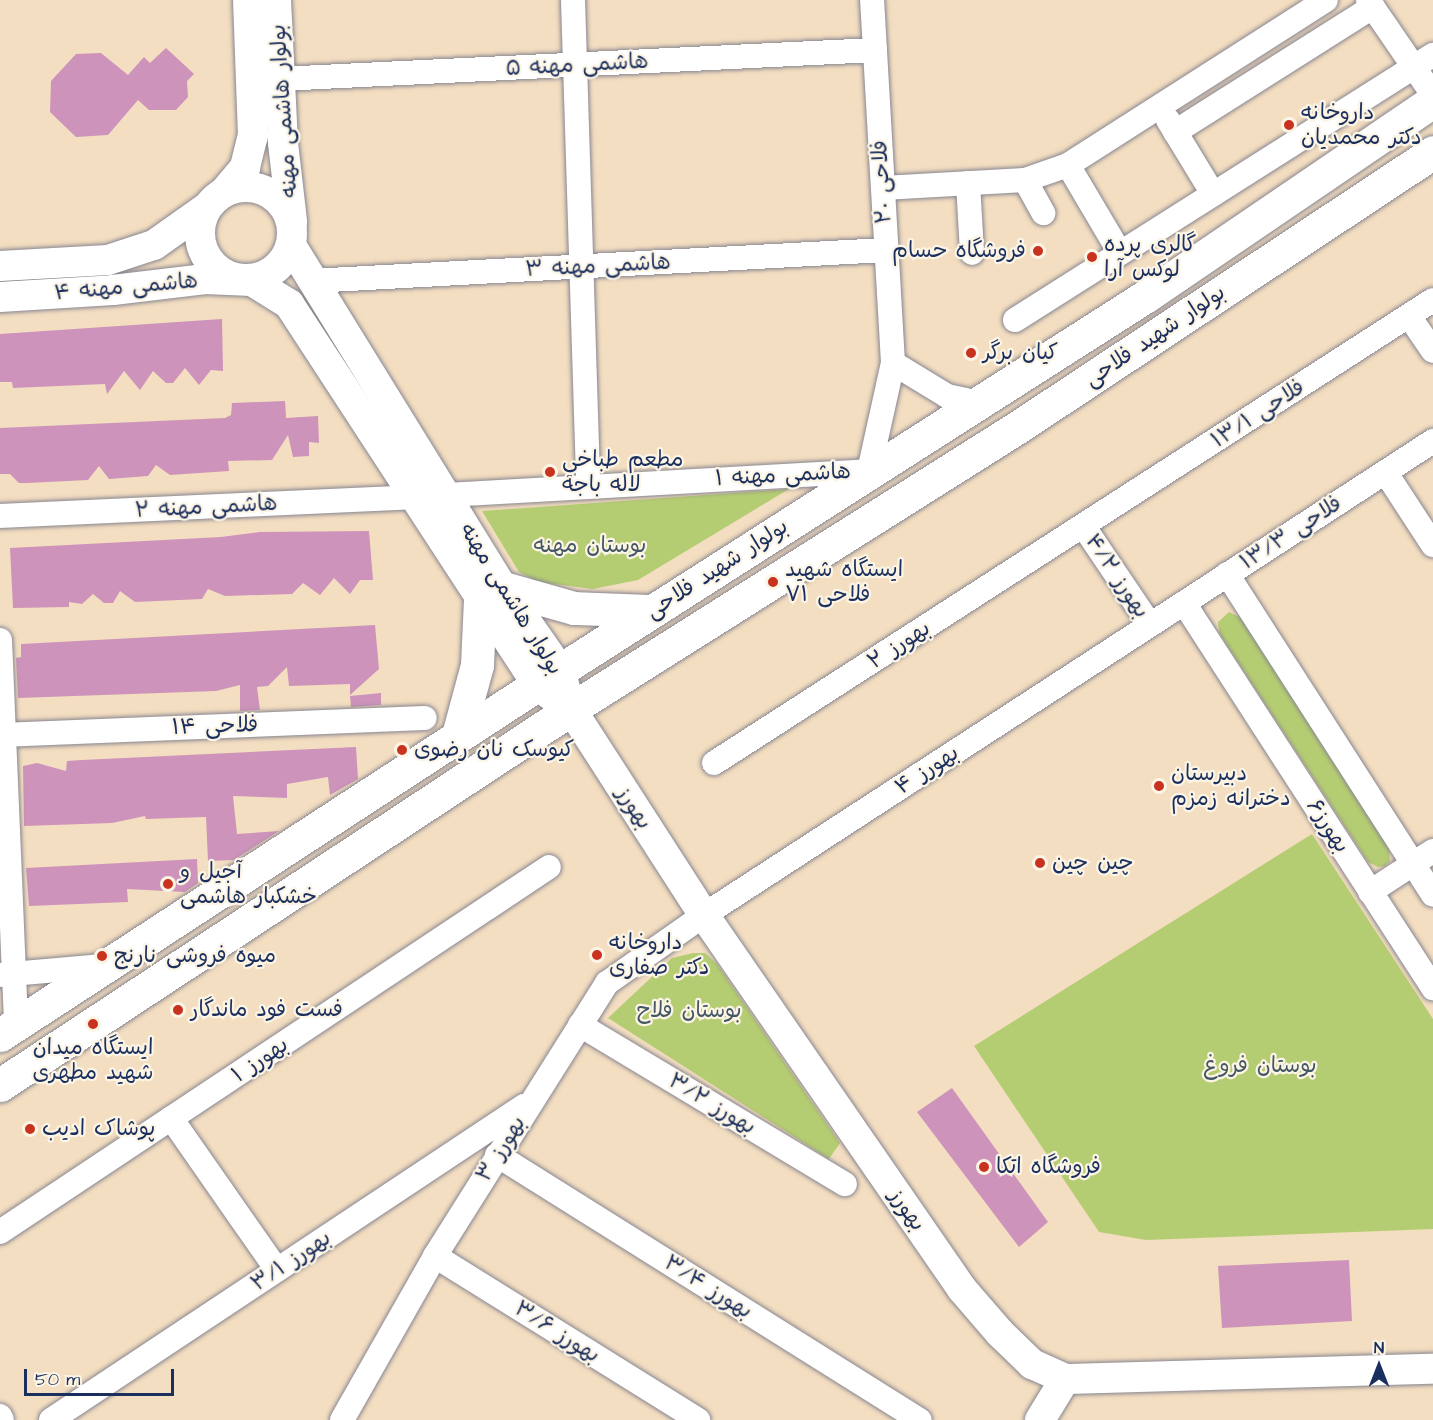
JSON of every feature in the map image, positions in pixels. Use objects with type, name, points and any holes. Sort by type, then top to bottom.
[{"type":"main road","name":"بولوار شهید فلاحی","points":[[8,1030],[111,966],[458,735],[976,402],[1146,296],[1433,101]]},
{"type":"main road","name":"بولوار شهید فلاحی","points":[[0,1085],[571,709],[1018,427],[1433,152]]},
{"type":"main road","points":[[458,735],[477,665],[492,593],[574,608],[652,610]]},
{"type":"street","name":"بولوار هاشمی مهنه","points":[[216,199],[245,167],[253,136],[248,0]]},
{"type":"street","name":"بولوار هاشمی مهنه","points":[[276,0],[292,234],[311,281],[445,495],[492,593]]},
{"type":"street","points":[[573,0],[579,267],[588,486]]},
{"type":"street","name":"فلاحی ۲۰","points":[[869,471],[893,363],[872,0]]},
{"type":"street","points":[[883,188],[1024,180],[1068,165],[1326,0]]},
{"type":"street","points":[[1175,132],[1371,4],[1424,61],[1433,95]]},
{"type":"street","name":"هاشمی مهنه ۵","points":[[280,80],[875,50]]},
{"type":"street","points":[[1015,320],[1424,61]]},
{"type":"street","points":[[1160,108],[1213,194]]},
{"type":"street","points":[[1068,165],[1120,253]]},
{"type":"street","points":[[1024,180],[1043,213]]},
{"type":"street","points":[[968,183],[972,253]]},
{"type":"street","points":[[253,186],[278,198],[292,234],[277,270],[252,281],[226,276],[206,259],[199,233],[216,199],[253,186]]},
{"type":"street","name":"هاشمی مهنه ۴","points":[[0,266],[108,260],[154,245],[216,199]]},
{"type":"street","name":"هاشمی مهنه ۳","points":[[311,281],[886,250]]},
{"type":"street","name":"هاشمی مهنه ۴","points":[[0,297],[113,290],[205,279],[252,281]]},
{"type":"street","name":"بولوار هاشمی مهنه","points":[[252,281],[289,304],[412,497],[492,593],[571,709]]},
{"type":"street","name":"فلاحی ۱۳/۱","points":[[1084,527],[1433,300]]},
{"type":"street","points":[[1409,316],[1433,351]]},
{"type":"street","points":[[893,363],[947,396],[976,402]]},
{"type":"street","name":"فلاحی ۱۳/۳","points":[[1150,625],[1433,441]]},
{"type":"street","name":"هاشمی مهنه ۱","points":[[445,495],[869,471]]},
{"type":"street","points":[[1386,473],[1433,545]]},
{"type":"street","name":"هاشمی مهنه ۲","points":[[0,516],[412,497]]},
{"type":"street","name":"بهورز ۴/۲","points":[[1084,527],[1150,625]]},
{"type":"street","name":"بهورز ۲","points":[[714,764],[1084,527]]},
{"type":"street","points":[[1227,574],[1423,858],[1433,895]]},
{"type":"street","name":"بهورز۶","points":[[1184,603],[1433,988]]},
{"type":"street","name":"بهورز ۴","points":[[704,915],[1150,625]]},
{"type":"street","points":[[0,640],[8,1030]]},
{"type":"street","name":"بهورز","points":[[571,709],[704,915],[962,1289],[1032,1364],[1065,1378],[1433,1369]]},
{"type":"street","name":"فلاحی ۱۴","points":[[3,734],[425,718]]},
{"type":"street","points":[[1370,892],[1423,858]]},
{"type":"street","name":"بهورز ۱","points":[[0,1232],[549,867]]},
{"type":"street","name":"بهورز ۳","points":[[342,1420],[435,1256],[607,983],[704,915]]},
{"type":"street","points":[[6,975],[111,966]]},
{"type":"street","name":"بهورز ۳/۲","points":[[580,1025],[845,1184]]},
{"type":"street","name":"بهورز ۳/۱","points":[[51,1420],[531,1102]]},
{"type":"street","points":[[171,1118],[277,1270]]},
{"type":"street","name":"بهورز ۳/۴","points":[[497,1155],[920,1420]]},
{"type":"street","name":"بهورز ۳/۶","points":[[435,1256],[684,1416]]},
{"type":"street","points":[[1040,1420],[1065,1378]]},
{"type":"green space","name":"بوستان مهنه","points":[[789,489],[638,580],[593,589],[538,582],[519,572],[482,511]]},
{"type":"green space","points":[[1229,612],[1241,618],[1389,848],[1390,861],[1385,866],[1378,867],[1368,862],[1219,633],[1218,622]]},
{"type":"green space","name":"بوستان فروغ","points":[[1312,834],[1433,1019],[1433,1229],[1146,1240],[1099,1232],[974,1046]]},
{"type":"green space","name":"بوستان فلاح","points":[[705,953],[717,964],[840,1143],[829,1159],[608,1018],[672,958]]},
{"type":"building","points":[[166,48],[194,74],[187,81],[188,97],[176,110],[149,110],[138,100],[108,135],[76,137],[50,112],[51,81],[76,54],[101,53],[128,75],[144,57],[150,63]]},
{"type":"building","points":[[222,319],[223,371],[211,370],[199,385],[185,368],[173,383],[166,383],[153,371],[140,390],[124,371],[107,394],[105,384],[13,388],[12,382],[0,382],[0,334]]},
{"type":"building","points":[[285,401],[286,418],[318,416],[319,443],[309,442],[309,456],[293,457],[288,435],[272,460],[228,461],[229,471],[170,475],[156,465],[148,476],[109,479],[99,466],[88,480],[27,483],[19,483],[10,474],[0,474],[0,428],[225,418],[231,415],[232,403]]},
{"type":"building","points":[[369,531],[373,580],[360,580],[350,594],[334,578],[320,595],[303,583],[292,594],[225,596],[208,589],[202,599],[135,602],[120,591],[113,603],[104,603],[93,594],[82,604],[69,602],[69,607],[13,608],[10,548],[221,537],[260,532]]},
{"type":"building","points":[[375,625],[379,669],[350,695],[350,684],[289,686],[287,667],[268,686],[257,687],[260,710],[240,711],[240,685],[216,691],[18,698],[16,658],[21,657],[21,644]]},
{"type":"building","points":[[381,693],[381,705],[351,707],[350,696]]},
{"type":"building","points":[[356,747],[358,779],[330,795],[328,777],[287,784],[287,798],[233,796],[237,834],[279,831],[234,860],[208,861],[206,817],[146,819],[145,816],[112,823],[24,826],[23,766],[37,763],[66,771],[67,761]]},
{"type":"building","points":[[197,859],[198,883],[185,892],[127,889],[128,902],[29,906],[26,868]]},
{"type":"building","name":"فروشگاه اتکا","points":[[952,1088],[1048,1222],[1019,1247],[917,1112]]},
{"type":"building","points":[[1349,1260],[1352,1321],[1222,1328],[1218,1266]]},
{"type":"place","name":"داروخانه دکتر محمدیان","points":[[1289,125]]},
{"type":"place","name":"فروشگاه حسام","points":[[1038,251]]},
{"type":"place","name":"گالری پرده لوکس آرا","points":[[1092,257]]},
{"type":"place","name":"کیان برگر","points":[[971,353]]},
{"type":"place","name":"مطعم طباخي لاله باجه","points":[[550,472]]},
{"type":"place","name":"ایستگاه شهید فلاحی ۷۱","points":[[773,582]]},
{"type":"place","name":"کیوسک نان رضوی","points":[[402,750]]},
{"type":"place","name":"دبیرستان دخترانه زمزم","points":[[1159,786]]},
{"type":"place","name":"چین چین","points":[[1040,863]]},
{"type":"place","name":"آجیل و خشکبار هاشمی","points":[[168,884]]},
{"type":"place","name":"داروخانه دکتر صفاری","points":[[597,955]]},
{"type":"place","name":"میوه فروشی نارنج","points":[[102,956]]},
{"type":"place","name":"فست فود ماندگار","points":[[178,1010]]},
{"type":"place","name":"ایستگاه میدان شهید مطهری","points":[[93,1024]]},
{"type":"place","name":"پوشاک ادیب","points":[[30,1129]]},
{"type":"place","name":"فروشگاه اتکا","points":[[984,1167]]}]
